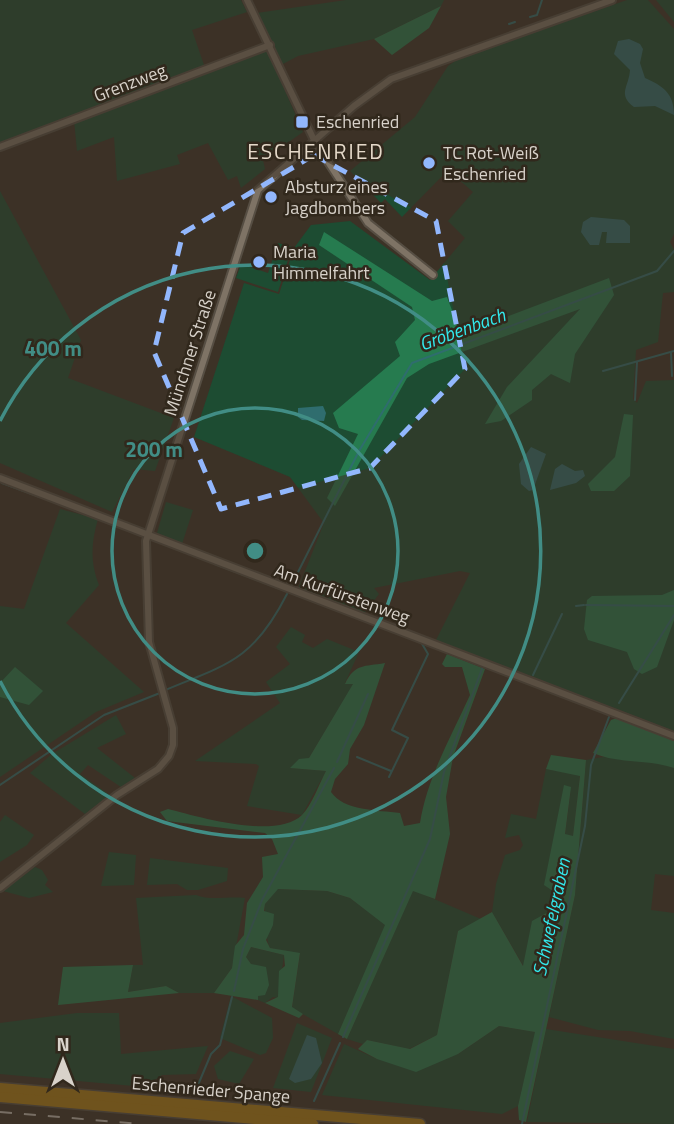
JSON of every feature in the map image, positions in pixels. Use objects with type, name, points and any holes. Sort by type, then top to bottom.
[{"type":"highway","name":"Eschenrieder Spange","points":[[0,1088],[420,1124]]},
{"type":"highway","name":"Eschenrieder Spange","points":[[0,1097],[313,1124]]},
{"type":"street","points":[[247,0],[315,142],[368,223],[433,275]]},
{"type":"street","name":"Münchner Straße","points":[[0,888],[110,801],[164,763],[174,736],[149,642],[145,553],[254,197],[271,176],[315,142],[354,106],[391,79],[612,0]]},
{"type":"street","name":"Grenzweg","points":[[0,147],[270,45]]},
{"type":"street","name":"Am Kurfürstenweg","points":[[0,478],[674,736]]},
{"type":"highlighted area","points":[[314,155],[436,221],[465,369],[370,468],[221,509],[154,352],[183,233]]},
{"type":"green space","points":[[0,0],[241,0],[247,12],[192,30],[205,68],[0,145]]},
{"type":"green space","points":[[346,0],[444,0],[441,6],[374,39],[298,56],[281,65],[257,13]]},
{"type":"green space","points":[[627,0],[648,0],[674,29],[674,234],[670,242],[674,250],[674,292],[663,293],[658,342],[636,350],[633,399],[637,403],[646,381],[674,380],[674,731],[436,640],[470,573],[460,571],[374,588],[379,594],[363,615],[298,589],[324,523],[290,477],[194,437],[244,283],[279,294],[294,248],[311,225],[350,221],[430,280],[465,238],[448,221],[473,192],[448,170],[402,217],[385,199],[381,203],[350,171],[415,117],[448,66],[458,59]]},
{"type":"green space","points":[[656,0],[674,0],[674,22]]},
{"type":"green space","points":[[441,6],[429,28],[392,55],[374,39]]},
{"type":"green space","points":[[267,49],[303,132],[263,160],[265,169],[241,188],[237,176],[228,180],[208,143],[177,155],[180,164],[117,181],[114,137],[77,151],[74,120]]},
{"type":"green space","points":[[0,191],[81,340],[68,378],[174,418],[155,471],[134,469],[112,512],[0,463]]},
{"type":"green space","points":[[324,232],[432,301],[447,297],[461,334],[609,278],[614,295],[575,354],[570,383],[551,374],[532,390],[532,400],[501,421],[485,424],[507,387],[580,309],[429,364],[407,378],[335,506],[327,498],[358,434],[339,428],[333,413],[400,356],[395,342],[415,320],[412,307],[319,245]]},
{"type":"green space","points":[[278,243],[292,247],[278,292],[236,278],[241,264],[268,273]]},
{"type":"green space","points":[[624,414],[633,415],[630,476],[614,491],[591,491],[588,484],[615,457]]},
{"type":"green space","points":[[166,502],[193,510],[182,544],[157,533]]},
{"type":"green space","points":[[60,509],[98,519],[92,552],[99,585],[66,623],[144,692],[96,712],[0,777],[0,606],[24,609]]},
{"type":"green space","points":[[674,590],[674,620],[657,667],[642,674],[634,669],[627,652],[588,640],[584,629],[587,600],[592,596],[662,595]]},
{"type":"green space","points":[[291,627],[305,635],[302,642],[313,648],[327,639],[359,652],[345,683],[354,683],[309,758],[291,768],[326,771],[302,815],[247,806],[259,766],[256,764],[195,761],[280,703],[266,682],[290,664],[276,647]]},
{"type":"green space","points":[[447,654],[485,669],[453,757],[446,797],[450,834],[435,899],[413,891],[347,1039],[338,1034],[385,925],[350,898],[327,891],[278,889],[265,904],[264,911],[274,914],[273,925],[266,940],[270,948],[300,953],[292,1007],[303,1014],[299,1018],[265,1003],[278,997],[279,971],[285,966],[284,955],[251,947],[246,957],[251,964],[266,967],[269,985],[265,995],[258,996],[258,1000],[214,993],[232,968],[235,946],[244,935],[247,903],[263,877],[262,857],[278,854],[272,839],[265,833],[167,821],[160,812],[168,809],[217,821],[256,826],[274,826],[290,822],[302,815],[326,771],[290,768],[299,759],[309,758],[353,684],[345,684],[353,672],[361,667],[385,663],[364,725],[350,749],[348,764],[335,779],[331,792],[352,806],[400,813],[404,826],[420,823],[434,774],[470,695],[462,667],[445,667],[442,664]]},
{"type":"green space","points":[[15,667],[43,691],[29,705],[0,697],[0,683]]},
{"type":"green space","points":[[116,715],[126,734],[97,748],[135,778],[121,787],[88,765],[80,774],[110,795],[85,814],[30,773],[52,754]]},
{"type":"green space","points":[[617,718],[674,741],[674,768],[613,759],[593,753],[611,720]]},
{"type":"green space","points":[[551,755],[586,760],[575,895],[526,1122],[519,1120],[518,1106],[535,1032],[499,1026],[458,1054],[416,1072],[377,1059],[358,1049],[367,1040],[410,1049],[437,1035],[458,931],[492,912],[523,966],[532,921],[552,910],[563,913],[564,909],[556,903],[553,891],[544,885],[564,785],[571,787],[565,834],[573,836],[580,776],[546,769]]},
{"type":"green space","points":[[603,757],[655,761],[674,768],[674,876],[655,874],[651,910],[674,913],[674,1039],[630,1031],[598,1030],[549,1017],[575,895],[586,760]]},
{"type":"green space","points":[[546,769],[580,775],[573,837],[565,835],[571,788],[553,891],[564,909],[563,913],[552,910],[524,967],[492,912],[496,884],[505,855],[520,850],[523,845],[519,835],[505,838],[511,814],[536,819]]},
{"type":"green space","points":[[5,815],[34,835],[27,845],[0,862],[0,822]]},
{"type":"green space","points":[[109,852],[136,855],[134,885],[101,886]]},
{"type":"green space","points":[[150,858],[228,868],[227,881],[198,890],[187,890],[177,884],[147,885]]},
{"type":"green space","points":[[35,867],[42,870],[48,880],[45,885],[53,892],[29,898],[3,891]]},
{"type":"green space","points":[[277,889],[327,891],[350,898],[386,925],[338,1034],[292,1008],[300,954],[270,948],[266,933],[265,904]]},
{"type":"green space","points":[[413,890],[481,919],[458,931],[437,1035],[409,1049],[367,1040],[363,1044],[347,1039]]},
{"type":"green space","points":[[196,895],[207,898],[245,898],[232,968],[214,993],[179,993],[166,986],[128,992],[133,965],[143,965],[136,898]]},
{"type":"green space","points":[[251,947],[284,955],[278,998],[273,997],[265,1003],[258,1000],[251,964],[246,957]]},
{"type":"green space","points":[[133,965],[128,992],[166,986],[179,993],[58,1005],[63,967]]},
{"type":"green space","points":[[231,996],[272,1018],[273,1038],[266,1053],[260,1055],[220,1038]]},
{"type":"green space","points":[[77,1013],[119,1013],[121,1054],[208,1046],[196,1074],[162,1075],[145,1087],[0,1074],[0,1023]]},
{"type":"green space","points":[[297,1023],[332,1038],[311,1092],[273,1088]]},
{"type":"green space","points":[[499,1026],[536,1032],[518,1106],[502,1114],[322,1095],[344,1044],[377,1059],[458,1054]]},
{"type":"green space","points":[[546,1029],[674,1049],[674,1124],[527,1122]]},
{"type":"green space","points":[[230,1051],[254,1059],[239,1084],[218,1079],[214,1066]]},
{"type":"water","points":[[629,39],[640,44],[643,49],[640,63],[645,78],[657,84],[670,96],[674,115],[655,106],[634,107],[626,98],[625,90],[630,70],[614,54],[618,41]]},
{"type":"water","points":[[591,217],[624,220],[630,226],[630,243],[606,243],[607,232],[602,232],[599,245],[590,245],[581,232],[583,222]]},
{"type":"water","points":[[323,406],[326,413],[324,421],[302,420],[298,417],[298,408]]},
{"type":"water","points":[[531,447],[546,454],[533,490],[529,491],[521,484],[519,464]]},
{"type":"water","points":[[562,464],[575,471],[583,470],[585,476],[576,483],[550,490],[555,469]]},
{"type":"water","points":[[307,1035],[316,1038],[322,1063],[311,1079],[295,1083],[289,1079]]},
{"type":"waterway","points":[[530,17],[537,15],[542,0]]},
{"type":"waterway","points":[[509,24],[515,22]]},
{"type":"waterway","name":"Gröbenbach","points":[[291,586],[359,451],[412,363],[657,271],[674,251]]},
{"type":"waterway","points":[[603,371],[674,351]]},
{"type":"waterway","points":[[671,353],[672,376]]},
{"type":"waterway","points":[[635,400],[637,362]]},
{"type":"waterway","points":[[2,483],[40,497]]},
{"type":"waterway","points":[[215,564],[412,639]]},
{"type":"waterway","name":"Gröbenbach","points":[[165,690],[238,657],[263,633],[287,594]]},
{"type":"waterway","points":[[576,606],[584,605]]},
{"type":"waterway","points":[[586,605],[674,606]]},
{"type":"waterway","points":[[533,675],[562,614]]},
{"type":"waterway","points":[[619,703],[674,615]]},
{"type":"waterway","points":[[389,777],[408,738],[392,730],[428,654],[421,642]]},
{"type":"waterway","points":[[343,1037],[430,839],[444,772],[483,666]]},
{"type":"waterway","name":"Gröbenbach","points":[[0,785],[104,715],[160,693]]},
{"type":"waterway","points":[[337,762],[368,694]]},
{"type":"waterway","name":"Schwefelgraben","points":[[522,1124],[585,826],[591,765],[609,717]]},
{"type":"waterway","points":[[357,757],[391,771]]},
{"type":"waterway","points":[[234,991],[243,949],[262,900],[334,768]]},
{"type":"waterway","points":[[198,1085],[211,1054],[220,1045],[232,997]]},
{"type":"waterway","points":[[314,1101],[340,1043]]},
{"type":"railway","points":[[0,1112],[141,1124]]},
{"type":"place","name":"Eschenried","points":[[302,122]]},
{"type":"place","name":"TC Rot-Weiß Eschenried","points":[[429,163]]},
{"type":"place","name":"Absturz eines Jagdbombers","points":[[271,197]]},
{"type":"place","name":"Maria Himmelfahrt","points":[[259,262]]},
{"type":"district","name":"ESCHENRIED","points":[[316,152]]}]
